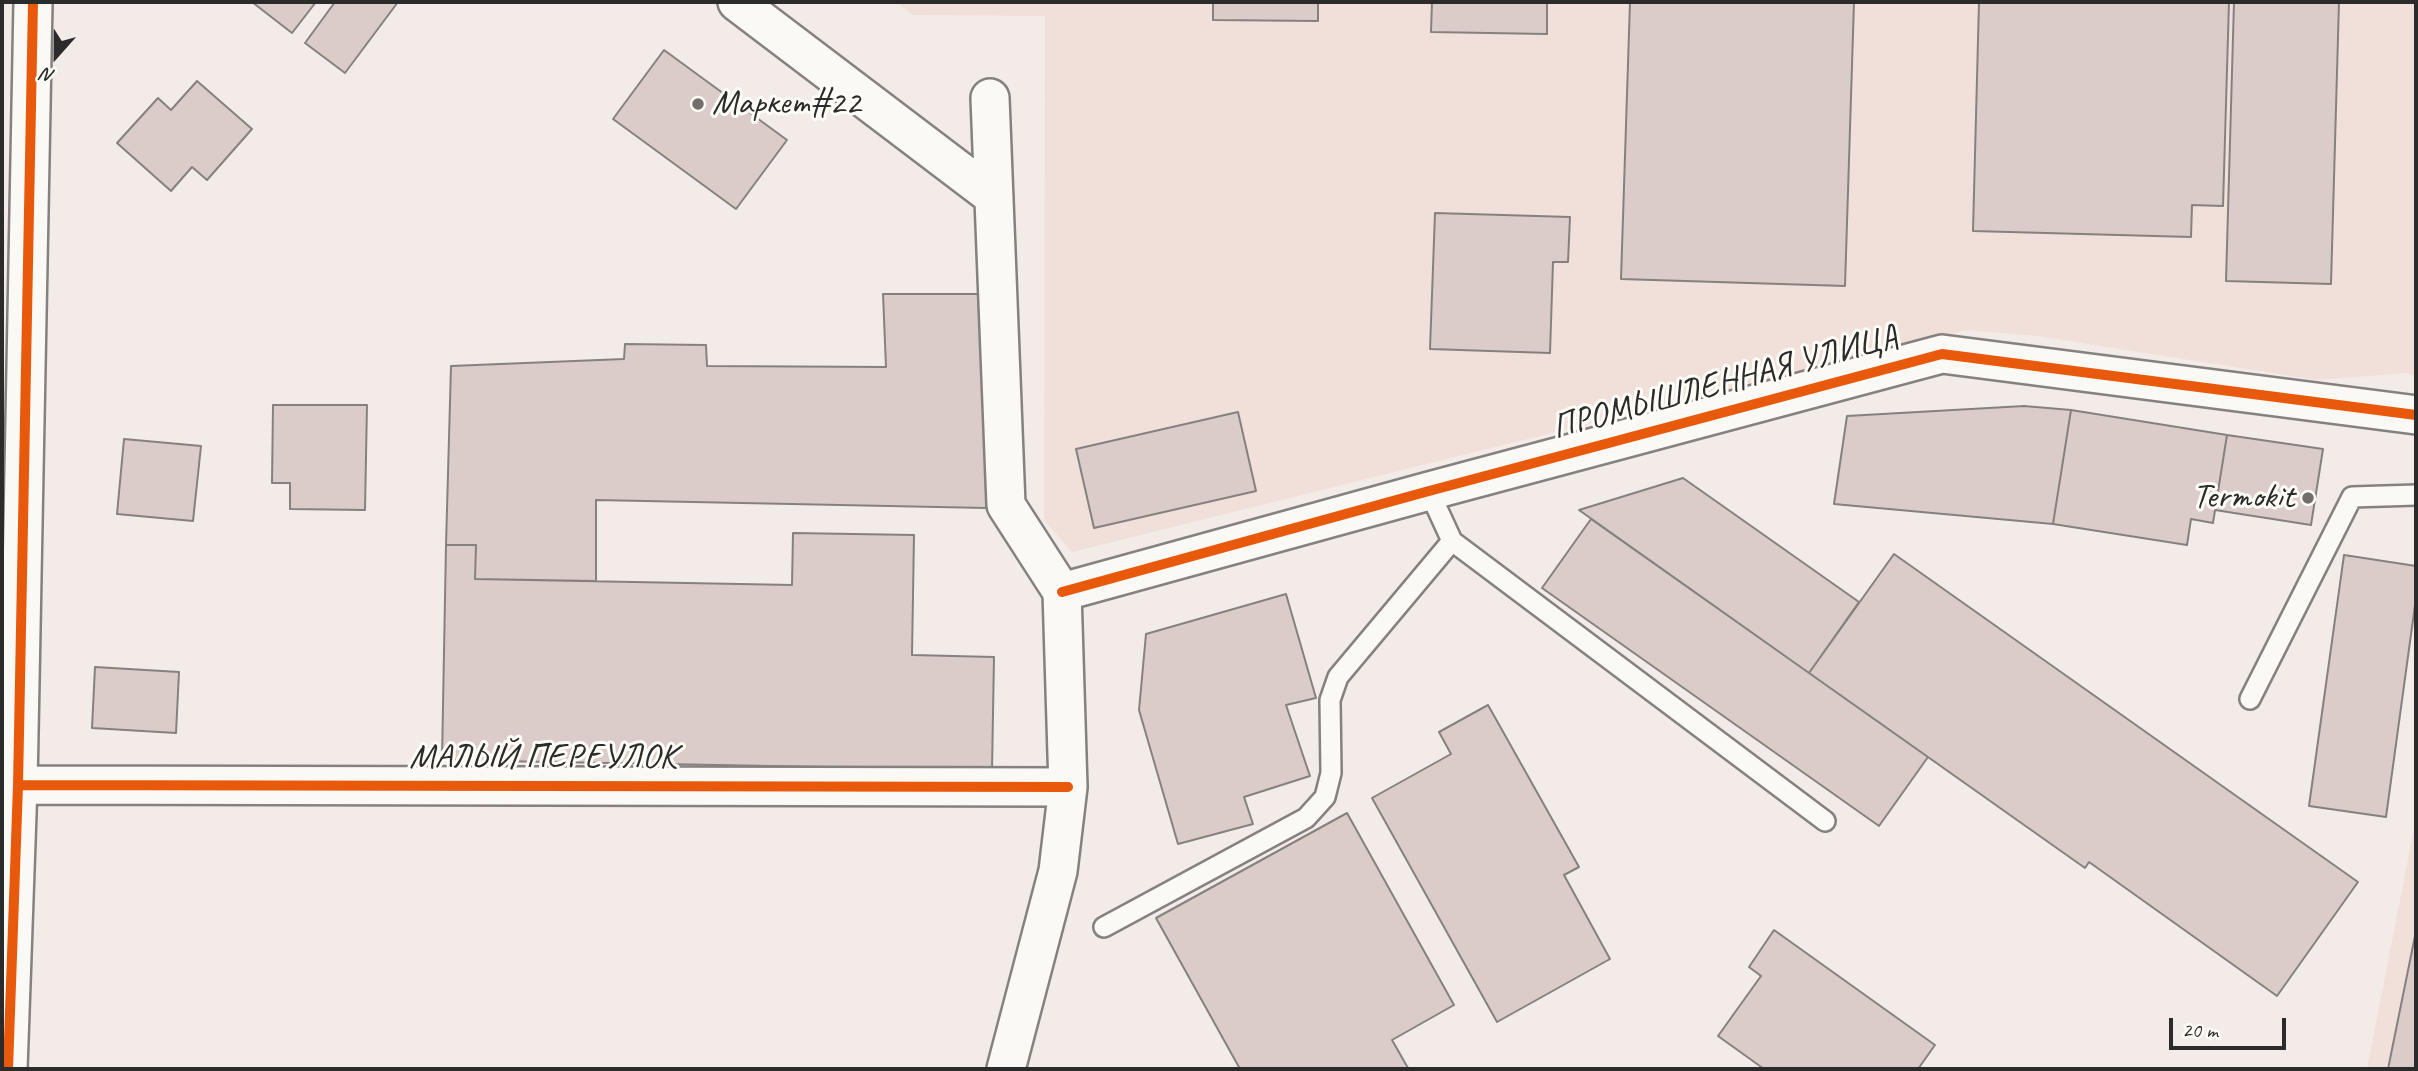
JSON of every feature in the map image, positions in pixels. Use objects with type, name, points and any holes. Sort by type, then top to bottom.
[{"type":"street","points":[[8,1069],[18,785],[33,2]]},
{"type":"street","points":[[737,2],[994,197]]},
{"type":"street","points":[[990,98],[1006,505],[1062,592],[1068,787],[1058,871],[1006,1069]]},
{"type":"street","name":"ПРОМЫШЛЕННАЯ УЛИЦА","points":[[1062,592],[1942,354],[2416,415]]},
{"type":"street","name":"МАЛЫЙ ПЕРЕУЛОК","points":[[18,785],[1068,787]]},
{"type":"lane","points":[[1429,491],[1452,541],[1825,821]]},
{"type":"lane","points":[[2249,699],[2352,497],[2416,495]]},
{"type":"lane","points":[[1104,927],[1306,818],[1325,797],[1331,773],[1330,700],[1338,677],[1452,541]]},
{"type":"shaded area","points":[[896,2],[2416,2],[2416,376],[2406,373],[2317,380],[2037,336],[1967,330],[1072,552],[1044,520],[1045,16],[913,15]]},
{"type":"shaded area","points":[[2416,818],[2416,1069],[2367,1069]]},
{"type":"building","points":[[252,2],[316,2],[292,33]]},
{"type":"building","points":[[335,2],[398,2],[345,73],[305,43]]},
{"type":"building","points":[[1213,2],[1318,2],[1318,21],[1213,20]]},
{"type":"building","points":[[1432,2],[1547,2],[1547,34],[1431,32]]},
{"type":"building","points":[[1630,2],[1854,2],[1845,286],[1621,279]]},
{"type":"building","points":[[1979,2],[2229,2],[2223,206],[2192,205],[2191,237],[1973,231]]},
{"type":"building","points":[[2234,2],[2339,2],[2331,284],[2226,281]]},
{"type":"building","points":[[664,50],[787,140],[736,209],[613,119]]},
{"type":"building","points":[[197,81],[252,129],[207,180],[192,167],[171,191],[117,143],[158,98],[171,110]]},
{"type":"building","points":[[1435,213],[1570,217],[1568,262],[1553,262],[1550,353],[1430,349]]},
{"type":"building","points":[[883,294],[986,294],[986,508],[596,500],[596,581],[475,579],[476,545],[446,545],[451,366],[624,359],[625,344],[706,345],[707,366],[886,367]]},
{"type":"building","points":[[273,405],[367,405],[365,510],[290,509],[290,483],[272,483]]},
{"type":"building","points":[[2024,406],[2071,410],[2053,524],[1834,504],[1847,416]]},
{"type":"building","points":[[2071,410],[2227,435],[2213,523],[2191,519],[2187,545],[2053,524]]},
{"type":"building","points":[[1238,412],[1256,491],[1094,528],[1076,449]]},
{"type":"building","points":[[2227,435],[2323,449],[2311,525],[2215,510]]},
{"type":"building","points":[[124,439],[201,446],[193,521],[117,514]]},
{"type":"building","points":[[1683,478],[1859,602],[1809,673],[1579,510]]},
{"type":"building","points":[[1591,519],[1928,757],[1879,826],[1542,588]]},
{"type":"building","points":[[793,533],[914,535],[912,655],[994,657],[992,770],[442,760],[446,545],[476,545],[475,579],[792,585]]},
{"type":"building","points":[[1894,554],[2358,882],[2277,996],[2089,862],[2085,868],[1809,673]]},
{"type":"building","points":[[2344,555],[2416,566],[2416,598],[2386,817],[2309,806]]},
{"type":"building","points":[[1286,594],[1316,698],[1286,705],[1310,776],[1244,797],[1253,824],[1178,844],[1139,710],[1146,634]]},
{"type":"building","points":[[95,667],[179,672],[176,733],[92,728]]},
{"type":"building","points":[[1488,705],[1579,867],[1564,875],[1610,959],[1497,1022],[1372,798],[1451,754],[1439,732]]},
{"type":"building","points":[[1347,813],[1454,1005],[1392,1040],[1408,1068],[1405,1069],[1240,1069],[1156,918]]},
{"type":"building","points":[[1774,930],[1935,1045],[1918,1069],[1764,1069],[1718,1036],[1761,976],[1749,967]]},
{"type":"building","points":[[2416,931],[2416,1069],[2388,1069]]},
{"type":"cycle path","points":[[8,1069],[18,785],[33,2]]},
{"type":"cycle path","points":[[1062,592],[1942,354],[2416,415]]},
{"type":"cycle path","points":[[18,785],[1068,787]]},
{"type":"place","name":"Маркет#22","points":[[698,104]]},
{"type":"place","name":"Termokit","points":[[2308,498]]}]
